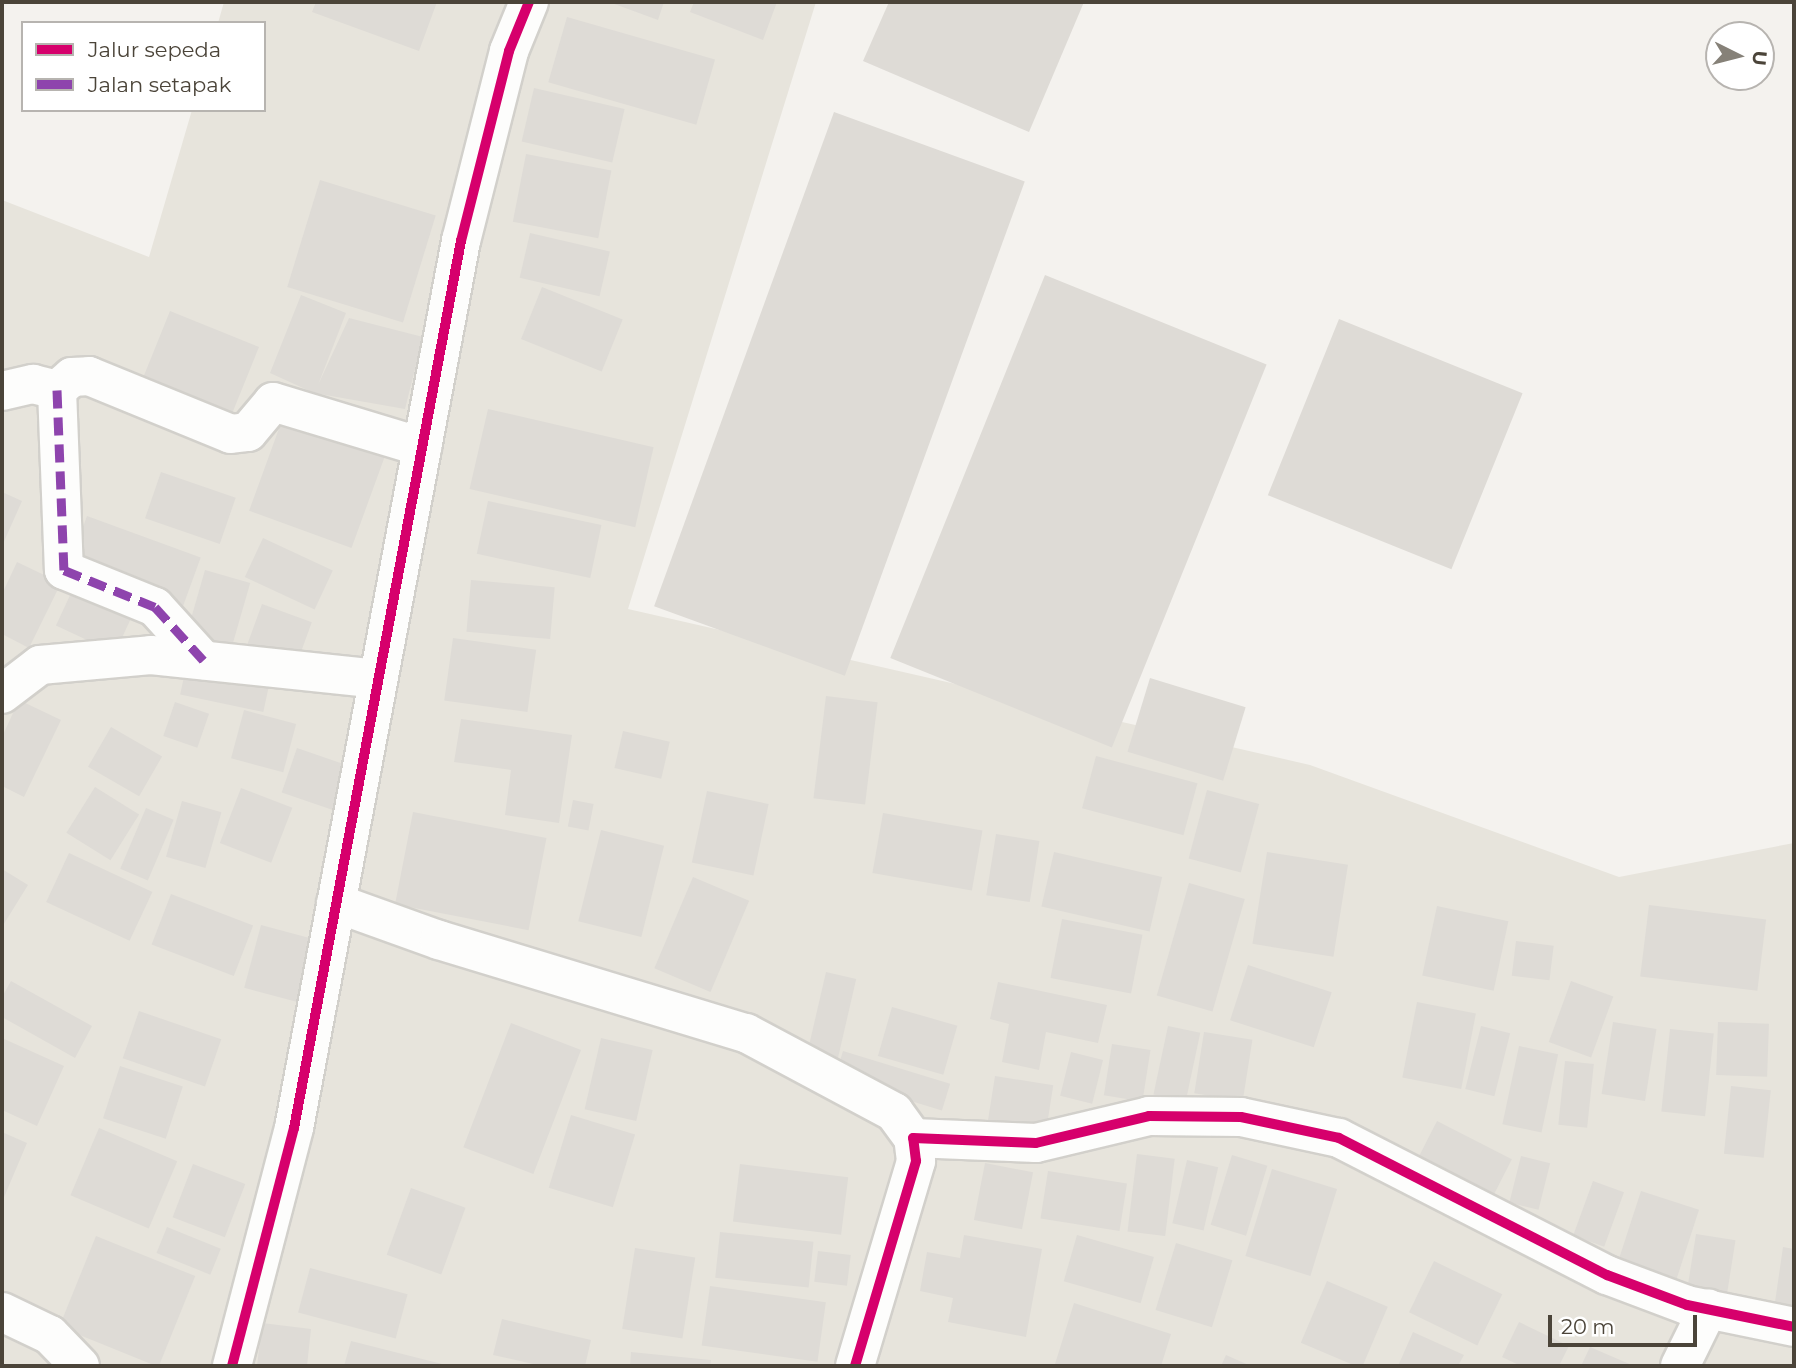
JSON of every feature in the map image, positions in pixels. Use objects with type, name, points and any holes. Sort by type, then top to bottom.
[{"type":"street","points":[[232,1366],[294,1128],[461,241],[509,51],[529,2]]},
{"type":"street","points":[[57,390],[72,377],[95,377],[240,435],[248,432],[264,408],[282,404],[422,447]]},
{"type":"street","points":[[2,391],[33,384],[57,390]]},
{"type":"street","points":[[57,390],[64,570],[155,607],[203,660]]},
{"type":"street","points":[[2,694],[40,665],[151,655],[378,679]]},
{"type":"street","points":[[337,903],[439,940],[746,1033],[894,1112],[914,1138],[916,1161],[855,1366]]},
{"type":"street","points":[[914,1138],[1036,1143],[1149,1116],[1253,1119],[1339,1138],[1606,1275],[1708,1309],[1794,1327]]},
{"type":"street","points":[[1680,1366],[1708,1309]]},
{"type":"street","points":[[2,1312],[50,1335],[80,1366]]},
{"type":"shaded area","points":[[224,2],[816,2],[628,609],[1310,765],[1619,877],[1794,843],[1794,1366],[2,1366],[2,200],[149,257],[191,112],[266,112],[266,21],[219,21]]},
{"type":"building","points":[[316,2],[437,2],[419,51],[312,12]]},
{"type":"building","points":[[609,2],[664,2],[658,20]]},
{"type":"building","points":[[694,2],[777,2],[763,40],[690,12]]},
{"type":"building","points":[[889,2],[1084,2],[1029,132],[863,61]]},
{"type":"building","points":[[567,17],[715,59],[696,125],[548,82]]},
{"type":"building","points":[[534,88],[625,109],[612,163],[522,142]]},
{"type":"building","points":[[834,112],[1025,181],[845,676],[654,606]]},
{"type":"building","points":[[526,154],[611,171],[598,238],[513,222]]},
{"type":"building","points":[[320,180],[436,215],[403,322],[287,287]]},
{"type":"building","points":[[530,233],[610,251],[600,296],[520,278]]},
{"type":"building","points":[[1045,275],[1267,365],[1112,747],[890,658]]},
{"type":"building","points":[[542,287],[623,320],[602,372],[521,339]]},
{"type":"building","points":[[301,295],[346,313],[318,385],[349,318],[423,337],[405,409],[314,393],[270,373]]},
{"type":"building","points":[[170,311],[259,347],[228,425],[139,389]]},
{"type":"building","points":[[1339,319],[1523,393],[1451,569],[1268,495]]},
{"type":"building","points":[[488,409],[654,447],[635,527],[470,489]]},
{"type":"building","points":[[285,412],[387,449],[352,548],[249,511]]},
{"type":"building","points":[[161,472],[236,498],[220,544],[145,518]]},
{"type":"building","points":[[2,492],[22,501],[2,546]]},
{"type":"building","points":[[488,501],[601,525],[590,578],[477,554]]},
{"type":"building","points":[[87,516],[201,557],[182,608],[69,567]]},
{"type":"building","points":[[263,538],[333,571],[315,610],[245,577]]},
{"type":"building","points":[[17,562],[61,583],[29,648],[2,634],[2,594]]},
{"type":"building","points":[[205,570],[250,583],[231,649],[186,636]]},
{"type":"building","points":[[471,580],[555,587],[550,639],[466,632]]},
{"type":"building","points":[[72,591],[131,618],[115,653],[56,625]]},
{"type":"building","points":[[262,604],[312,622],[295,668],[245,650]]},
{"type":"building","points":[[453,638],[536,650],[527,712],[444,700]]},
{"type":"building","points":[[186,667],[269,685],[263,712],[180,694]]},
{"type":"building","points":[[1150,678],[1246,707],[1223,781],[1127,752]]},
{"type":"building","points":[[826,696],[878,702],[865,805],[813,798]]},
{"type":"building","points":[[19,700],[61,720],[24,797],[2,786],[2,737]]},
{"type":"building","points":[[175,702],[209,714],[197,748],[163,736]]},
{"type":"building","points":[[244,710],[296,724],[283,772],[231,758]]},
{"type":"building","points":[[461,719],[572,735],[559,823],[505,815],[511,770],[454,762]]},
{"type":"building","points":[[111,727],[162,756],[139,796],[88,767]]},
{"type":"building","points":[[623,731],[670,742],[661,779],[614,768]]},
{"type":"building","points":[[297,748],[355,768],[339,812],[282,792]]},
{"type":"building","points":[[1096,756],[1197,783],[1183,835],[1082,808]]},
{"type":"building","points":[[95,787],[139,815],[110,860],[66,833]]},
{"type":"building","points":[[241,788],[292,808],[271,863],[220,843]]},
{"type":"building","points":[[1207,790],[1259,804],[1241,873],[1189,859]]},
{"type":"building","points":[[707,791],[769,804],[753,876],[692,862]]},
{"type":"building","points":[[573,800],[594,804],[588,831],[568,827]]},
{"type":"building","points":[[182,801],[221,812],[205,868],[166,857]]},
{"type":"building","points":[[146,808],[174,820],[148,880],[120,869]]},
{"type":"building","points":[[413,812],[547,838],[529,930],[395,904]]},
{"type":"building","points":[[883,813],[982,831],[972,891],[872,873]]},
{"type":"building","points":[[601,830],[664,846],[641,937],[578,921]]},
{"type":"building","points":[[996,834],[1039,841],[1030,902],[986,895]]},
{"type":"building","points":[[1054,852],[1162,877],[1150,932],[1041,907]]},
{"type":"building","points":[[1267,852],[1348,865],[1333,957],[1252,944]]},
{"type":"building","points":[[69,853],[152,892],[130,941],[46,902]]},
{"type":"building","points":[[2,869],[28,885],[2,927]]},
{"type":"building","points":[[693,877],[749,901],[710,992],[654,968]]},
{"type":"building","points":[[1189,883],[1245,899],[1213,1011],[1157,995]]},
{"type":"building","points":[[171,894],[253,926],[234,976],[152,944]]},
{"type":"building","points":[[1649,905],[1766,919],[1757,991],[1640,976]]},
{"type":"building","points":[[1437,906],[1508,921],[1494,991],[1422,975]]},
{"type":"building","points":[[1062,919],[1142,935],[1131,994],[1051,978]]},
{"type":"building","points":[[261,925],[318,940],[301,1003],[244,988]]},
{"type":"building","points":[[1516,941],[1554,946],[1549,980],[1512,976]]},
{"type":"building","points":[[1248,965],[1332,992],[1314,1047],[1230,1020]]},
{"type":"building","points":[[826,972],[856,979],[837,1063],[807,1056]]},
{"type":"building","points":[[11,981],[92,1026],[75,1058],[2,1017],[2,997]]},
{"type":"building","points":[[1571,981],[1613,996],[1591,1057],[1549,1042]]},
{"type":"building","points":[[998,982],[1107,1005],[1098,1043],[1046,1032],[1039,1070],[1002,1062],[1009,1024],[990,1019]]},
{"type":"building","points":[[1417,1002],[1476,1013],[1461,1089],[1402,1078]]},
{"type":"building","points":[[892,1007],[957,1026],[943,1075],[878,1056]]},
{"type":"building","points":[[139,1011],[221,1039],[205,1087],[123,1058]]},
{"type":"building","points":[[1613,1022],[1656,1029],[1645,1101],[1602,1094]]},
{"type":"building","points":[[1718,1022],[1769,1024],[1767,1077],[1716,1075]]},
{"type":"building","points":[[511,1023],[581,1050],[533,1174],[463,1147]]},
{"type":"building","points":[[1168,1026],[1200,1033],[1186,1101],[1153,1094]]},
{"type":"building","points":[[1481,1026],[1510,1033],[1494,1096],[1465,1089]]},
{"type":"building","points":[[1670,1029],[1714,1034],[1705,1116],[1661,1112]]},
{"type":"building","points":[[1204,1032],[1252,1040],[1243,1101],[1194,1093]]},
{"type":"building","points":[[2,1038],[64,1066],[37,1126],[2,1110]]},
{"type":"building","points":[[601,1038],[653,1050],[636,1121],[585,1109]]},
{"type":"building","points":[[1112,1044],[1151,1050],[1142,1101],[1104,1095]]},
{"type":"building","points":[[1519,1046],[1558,1054],[1541,1133],[1502,1124]]},
{"type":"building","points":[[843,1051],[950,1084],[942,1111],[835,1078]]},
{"type":"building","points":[[1071,1052],[1103,1060],[1092,1104],[1060,1096]]},
{"type":"building","points":[[1565,1061],[1594,1064],[1587,1128],[1558,1125]]},
{"type":"building","points":[[120,1066],[183,1086],[166,1139],[103,1118]]},
{"type":"building","points":[[995,1076],[1053,1085],[1046,1130],[988,1120]]},
{"type":"building","points":[[1731,1086],[1771,1090],[1764,1158],[1724,1154]]},
{"type":"building","points":[[571,1115],[635,1135],[613,1207],[549,1188]]},
{"type":"building","points":[[1437,1121],[1512,1159],[1493,1196],[1418,1158]]},
{"type":"building","points":[[99,1128],[177,1161],[149,1228],[70,1195]]},
{"type":"building","points":[[2,1132],[27,1143],[2,1202]]},
{"type":"building","points":[[1137,1154],[1175,1159],[1165,1236],[1127,1231]]},
{"type":"building","points":[[1232,1155],[1267,1166],[1246,1236],[1211,1225]]},
{"type":"building","points":[[1521,1156],[1550,1163],[1538,1210],[1509,1203]]},
{"type":"building","points":[[1187,1160],[1218,1167],[1204,1231],[1172,1223]]},
{"type":"building","points":[[985,1163],[1033,1172],[1022,1229],[974,1220]]},
{"type":"building","points":[[193,1164],[245,1184],[225,1237],[173,1217]]},
{"type":"building","points":[[740,1164],[848,1177],[841,1235],[733,1222]]},
{"type":"building","points":[[1272,1169],[1337,1189],[1310,1276],[1245,1256]]},
{"type":"building","points":[[1048,1171],[1127,1184],[1120,1231],[1040,1218]]},
{"type":"building","points":[[1593,1181],[1624,1192],[1604,1247],[1573,1236]]},
{"type":"building","points":[[411,1188],[466,1208],[441,1275],[387,1255]]},
{"type":"building","points":[[1641,1191],[1699,1210],[1675,1283],[1617,1264]]},
{"type":"building","points":[[167,1227],[221,1249],[210,1275],[157,1253]]},
{"type":"building","points":[[720,1232],[813,1242],[809,1288],[715,1278]]},
{"type":"building","points":[[1696,1234],[1736,1240],[1726,1301],[1686,1295]]},
{"type":"building","points":[[964,1235],[1042,1249],[1026,1337],[948,1322],[953,1298],[920,1291],[927,1252],[960,1258]]},
{"type":"building","points":[[1077,1235],[1154,1257],[1141,1303],[1064,1281]]},
{"type":"building","points":[[96,1236],[195,1276],[159,1366],[59,1327]]},
{"type":"building","points":[[1176,1243],[1232,1260],[1212,1327],[1156,1310]]},
{"type":"building","points":[[1783,1247],[1794,1249],[1794,1319],[1773,1316]]},
{"type":"building","points":[[635,1248],[695,1258],[682,1339],[622,1329]]},
{"type":"building","points":[[818,1251],[851,1255],[847,1286],[814,1282]]},
{"type":"building","points":[[1434,1261],[1502,1294],[1477,1346],[1409,1312]]},
{"type":"building","points":[[310,1268],[408,1294],[396,1339],[298,1312]]},
{"type":"building","points":[[1327,1281],[1388,1307],[1363,1366],[1356,1366],[1301,1343]]},
{"type":"building","points":[[710,1286],[826,1302],[818,1362],[702,1345]]},
{"type":"building","points":[[1074,1303],[1171,1334],[1161,1366],[1055,1364]]},
{"type":"building","points":[[502,1319],[591,1340],[585,1366],[542,1366],[493,1355]]},
{"type":"building","points":[[1519,1322],[1569,1346],[1559,1366],[1521,1366],[1502,1357]]},
{"type":"building","points":[[262,1323],[311,1329],[307,1366],[257,1366]]},
{"type":"building","points":[[1413,1332],[1464,1355],[1458,1366],[1398,1366]]},
{"type":"building","points":[[351,1341],[446,1365],[446,1366],[344,1366]]},
{"type":"building","points":[[1590,1347],[1634,1366],[1581,1366]]},
{"type":"building","points":[[631,1352],[711,1360],[710,1366],[630,1366]]},
{"type":"building","points":[[1226,1355],[1251,1366],[1221,1366]]},
{"type":"marked path","points":[[57,390],[64,570],[155,607],[203,660]]},
{"type":"cycle path","points":[[232,1366],[294,1128],[461,241],[509,51],[529,2]]},
{"type":"cycle path","points":[[855,1366],[916,1161],[913,1138],[1036,1143],[1149,1116],[1241,1117],[1339,1138],[1607,1275],[1687,1305],[1794,1327]]}]
